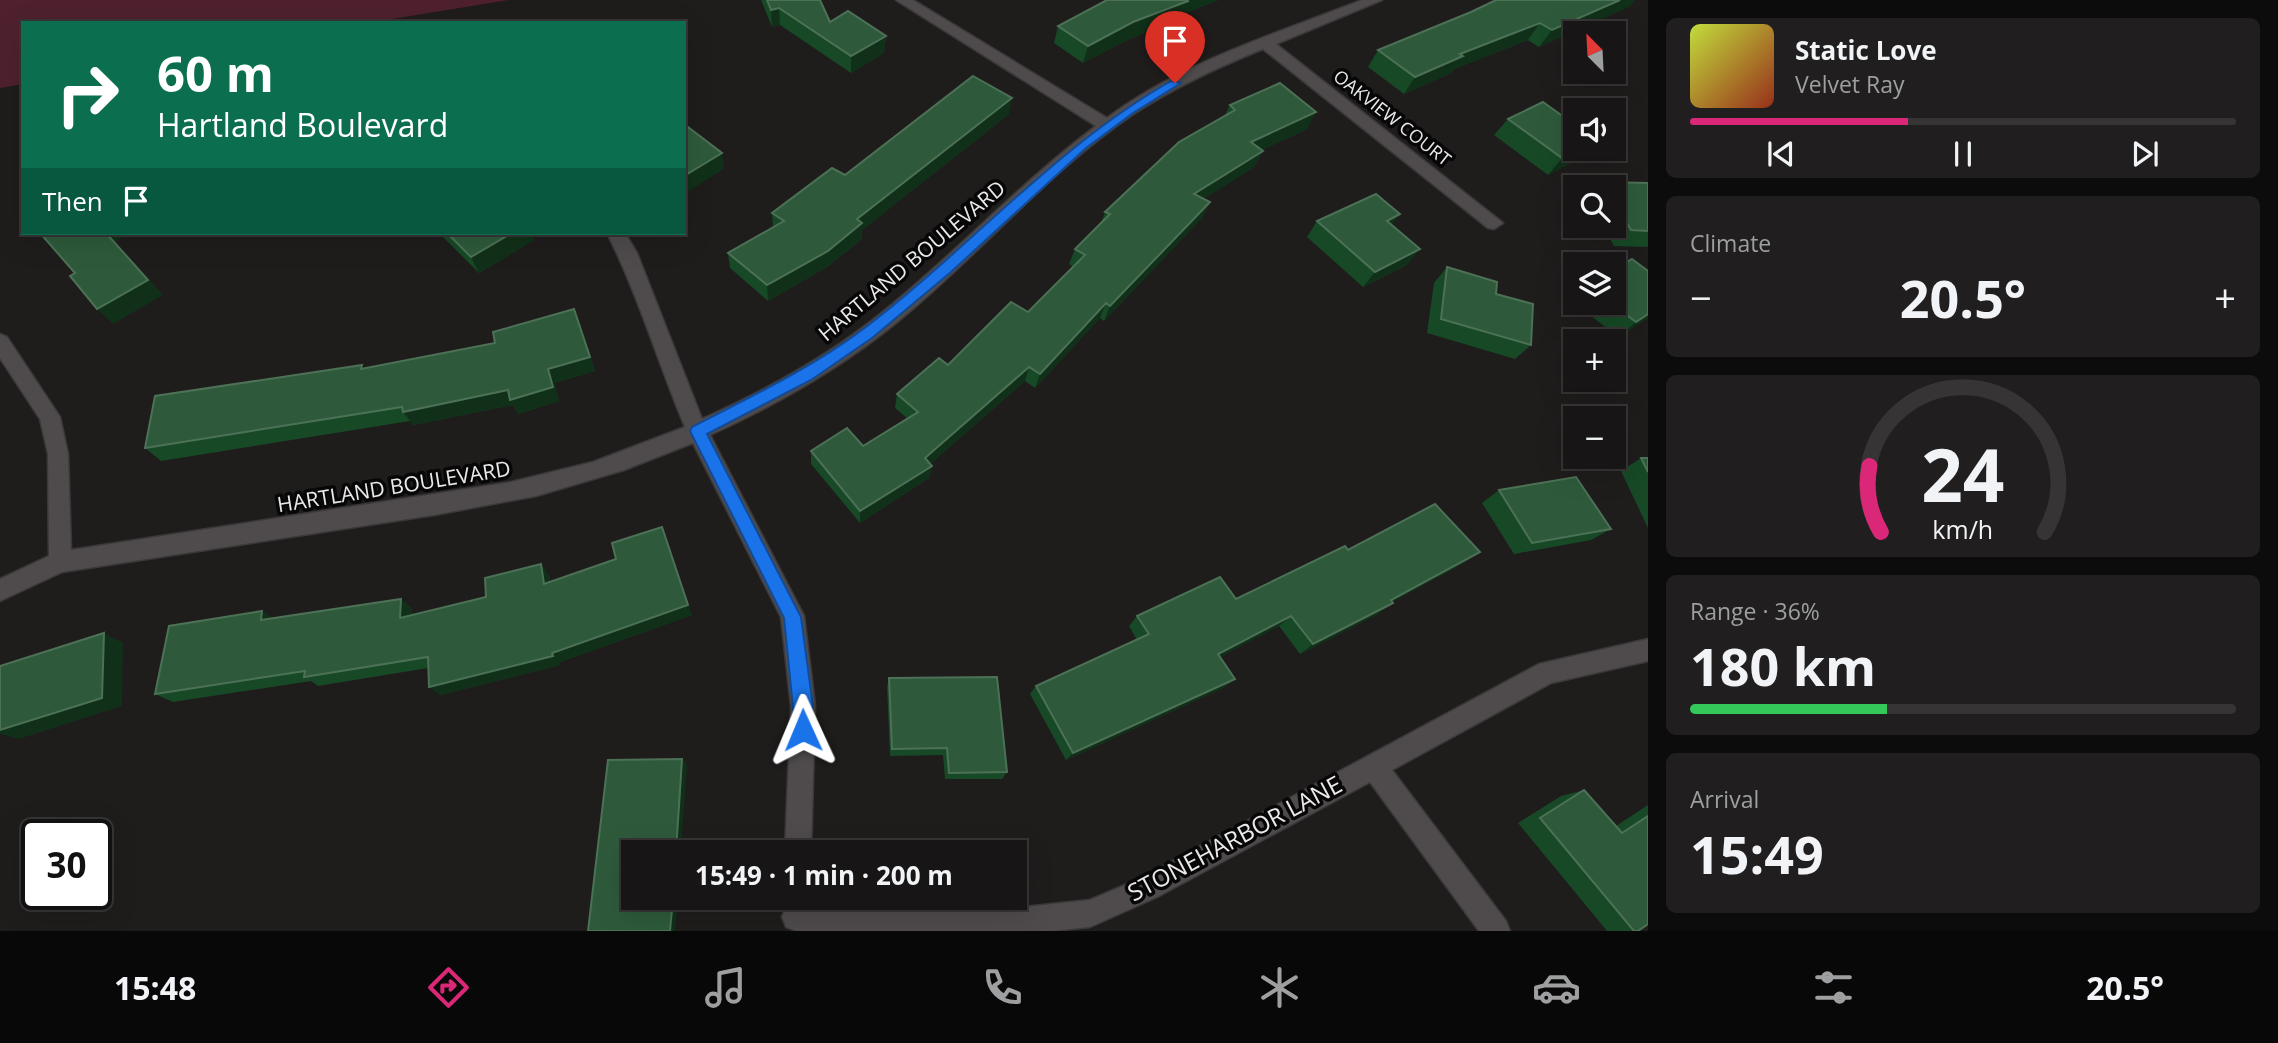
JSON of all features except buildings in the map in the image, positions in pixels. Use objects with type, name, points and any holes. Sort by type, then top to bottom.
[{"type":"street","points":[[903,0],[1108,126]]},
{"type":"street","name":"HARTLAND BOULEVARD","points":[[0,590],[60,562],[489,497],[562,480],[652,450],[697,431],[806,376],[867,334],[1108,126],[1175,83],[1375,0]]},
{"type":"street","name":"OAKVIEW COURT","points":[[1266,44],[1494,223]]},
{"type":"street","points":[[617,235],[628,253],[667,361],[697,431],[792,617],[803,706],[798,840]]},
{"type":"street","points":[[0,342],[50,416],[58,454],[60,562]]},
{"type":"street","name":"STONEHARBOR LANE","points":[[796,915],[1014,922],[1090,913],[1148,888],[1547,671],[1630,651],[1648,650]]},
{"type":"street","points":[[1373,765],[1496,931]]},
{"type":"shaded area","points":[[0,0],[508,0],[390,21],[21,21],[21,84],[0,88]]},
{"type":"route","points":[[803,730],[803,706],[792,617],[697,431],[806,376],[867,334],[947,268],[1082,145],[1129,110],[1175,83]]}]
